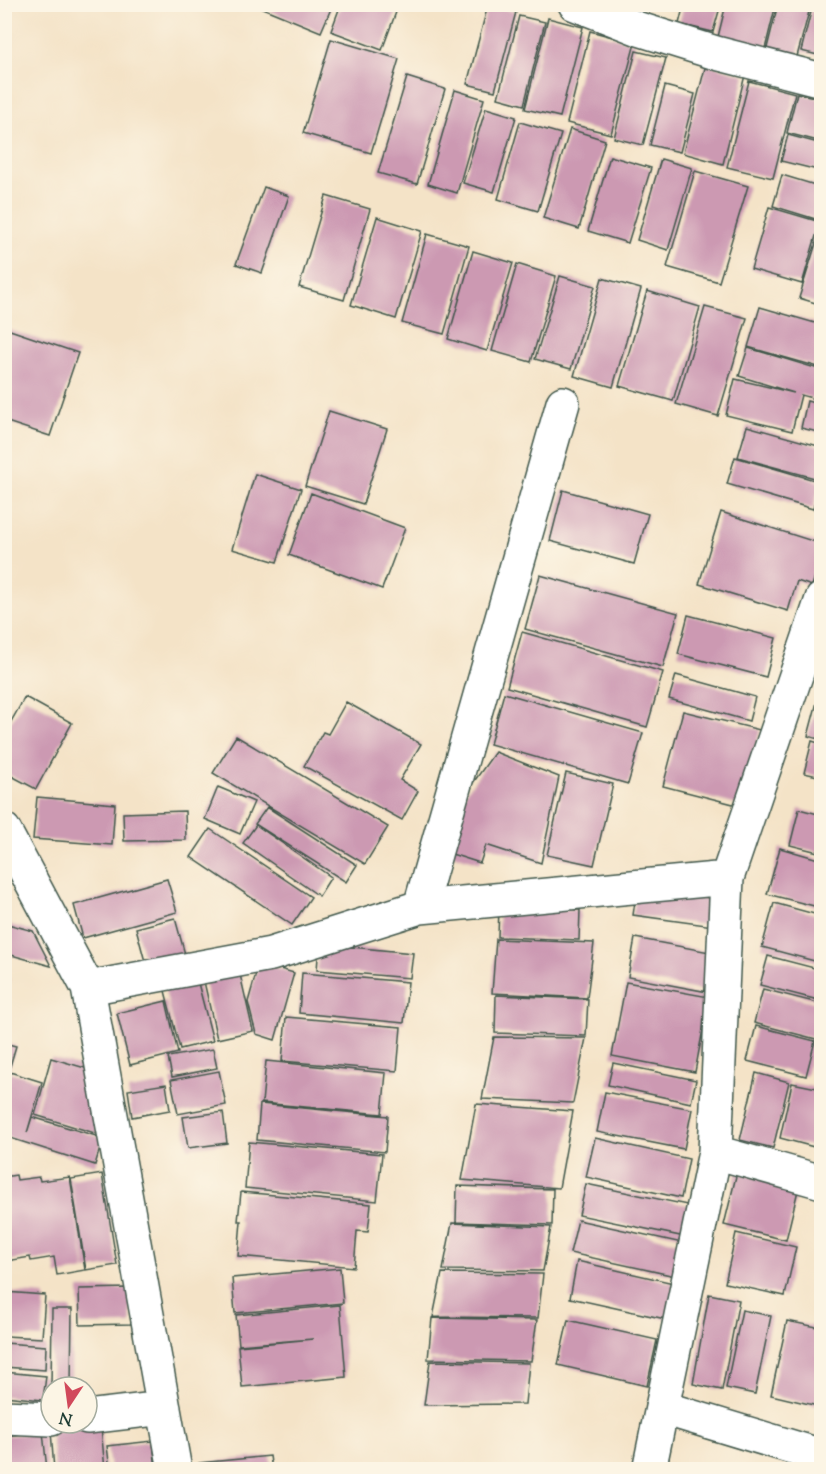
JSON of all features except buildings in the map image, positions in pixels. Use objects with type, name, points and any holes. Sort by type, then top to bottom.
[{"type":"street","points":[[575,4],[639,29],[716,53],[822,80]]},
{"type":"street","points":[[420,907],[563,403]]},
{"type":"street","points":[[649,1470],[715,1152],[727,878],[822,599]]},
{"type":"street","points":[[4,830],[88,988],[176,1470]]},
{"type":"street","points":[[88,988],[270,954],[420,907],[727,878]]},
{"type":"street","points":[[715,1152],[822,1182]]},
{"type":"street","points":[[99,1416],[164,1408]]},
{"type":"street","points":[[663,1408],[822,1455]]},
{"type":"street","points":[[4,1417],[39,1418]]}]
